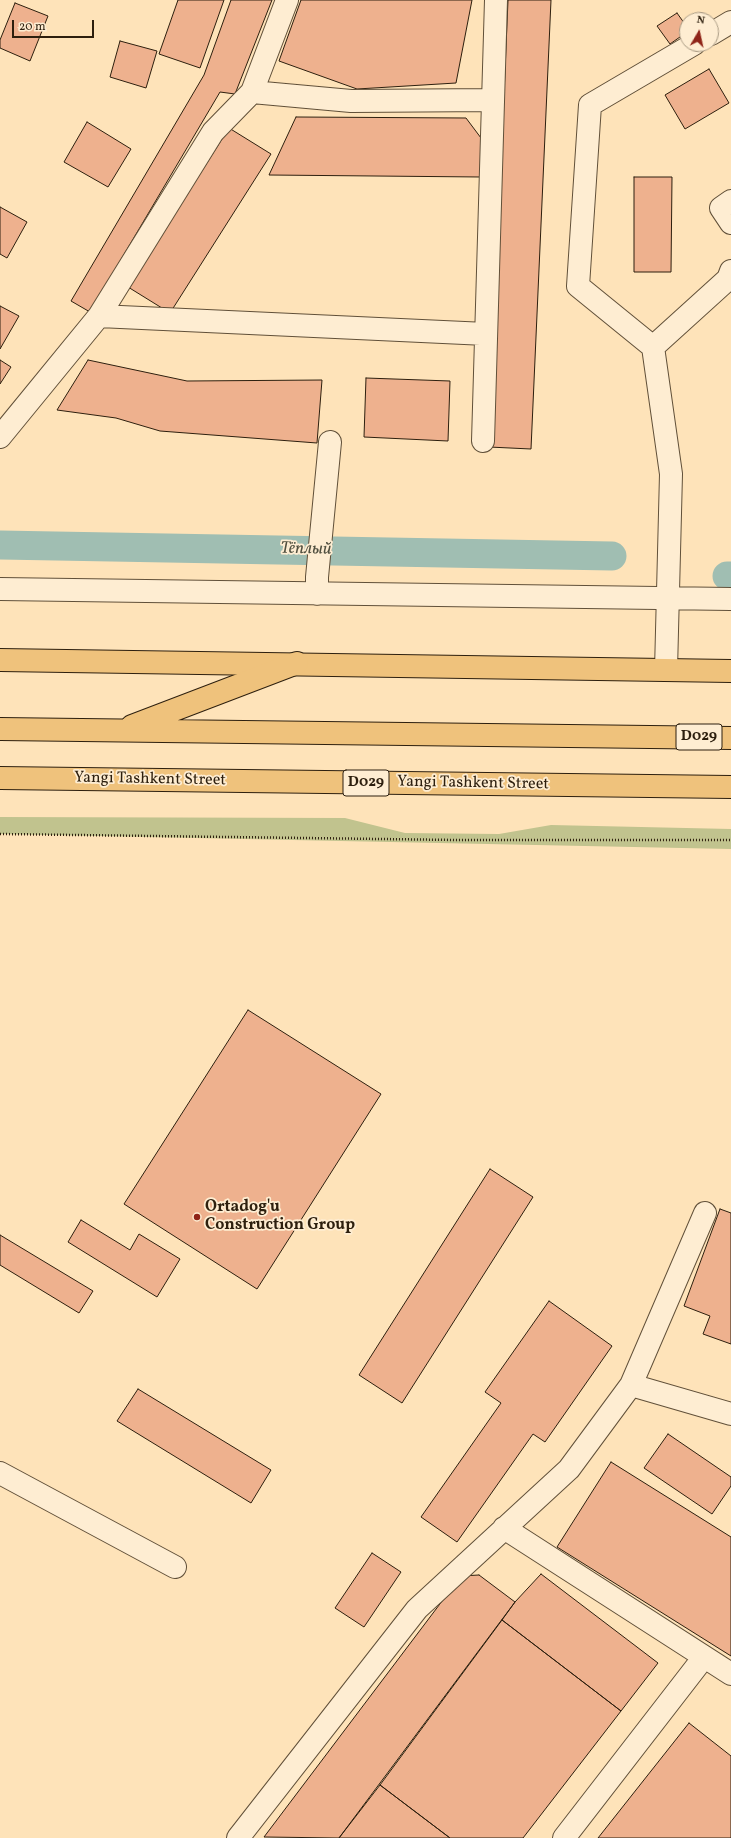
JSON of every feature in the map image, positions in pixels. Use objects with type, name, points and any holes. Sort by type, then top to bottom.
[{"type":"main road","points":[[0,660],[297,663],[731,671]]},
{"type":"main road","points":[[120,730],[297,663]]},
{"type":"main road","name":"D029","points":[[0,729],[731,738]]},
{"type":"main road","name":"Yangi Tashkent Street","points":[[0,778],[731,787]]},
{"type":"lane","points":[[0,437],[99,316],[213,132],[252,92],[287,0]]},
{"type":"lane","points":[[483,441],[496,0]]},
{"type":"lane","points":[[719,29],[731,22]]},
{"type":"lane","points":[[666,670],[671,474],[653,347],[578,286],[590,104],[680,52]]},
{"type":"lane","points":[[252,92],[351,101],[492,100]]},
{"type":"lane","points":[[731,200],[721,208],[731,223]]},
{"type":"lane","points":[[653,347],[728,279],[731,271]]},
{"type":"lane","points":[[99,316],[486,334]]},
{"type":"lane","points":[[317,586],[330,442]]},
{"type":"lane","points":[[0,589],[317,586],[731,599]]},
{"type":"lane","points":[[238,1838],[417,1609],[568,1469],[631,1385],[705,1213]]},
{"type":"lane","points":[[631,1385],[731,1414]]},
{"type":"lane","points":[[0,1473],[175,1567]]},
{"type":"lane","points":[[504,1528],[731,1674]]},
{"type":"lane","points":[[564,1838],[704,1657]]},
{"type":"path","points":[[0,834],[457,840],[731,840]]},
{"type":"green space","points":[[0,817],[345,818],[405,833],[499,834],[551,825],[731,829],[731,849],[0,834]]},
{"type":"building","points":[[178,0],[224,0],[200,68],[159,54]]},
{"type":"building","points":[[231,0],[272,0],[235,94],[220,92],[90,312],[71,301],[204,75]]},
{"type":"building","points":[[301,0],[472,0],[456,83],[357,89],[279,61]]},
{"type":"building","points":[[508,0],[551,0],[531,449],[489,447]]},
{"type":"building","points":[[15,3],[48,16],[30,61],[0,48],[0,40]]},
{"type":"building","points":[[677,13],[679,16],[679,38],[670,44],[657,26]]},
{"type":"building","points":[[120,41],[157,51],[146,88],[110,77]]},
{"type":"building","points":[[709,69],[729,103],[685,129],[665,95]]},
{"type":"building","points":[[296,117],[466,118],[481,138],[481,177],[269,175]]},
{"type":"building","points":[[87,122],[131,149],[108,187],[64,162]]},
{"type":"building","points":[[229,128],[271,154],[170,313],[128,287]]},
{"type":"building","points":[[634,177],[672,177],[671,272],[634,272]]},
{"type":"building","points":[[0,207],[27,222],[7,258],[0,254]]},
{"type":"building","points":[[0,306],[19,316],[0,349]]},
{"type":"building","points":[[0,360],[11,367],[0,384]]},
{"type":"building","points":[[88,360],[187,381],[322,380],[317,443],[160,431],[116,418],[57,410]]},
{"type":"building","points":[[366,378],[450,381],[448,441],[364,437]]},
{"type":"building","points":[[248,1010],[381,1094],[257,1289],[124,1204]]},
{"type":"building","points":[[490,1169],[533,1197],[402,1403],[359,1375]]},
{"type":"building","points":[[720,1209],[731,1213],[731,1344],[703,1334],[710,1316],[684,1306]]},
{"type":"building","points":[[81,1220],[130,1250],[139,1234],[180,1259],[157,1297],[68,1242]]},
{"type":"building","points":[[0,1235],[93,1291],[79,1313],[0,1265]]},
{"type":"building","points":[[549,1301],[612,1346],[545,1442],[533,1434],[457,1542],[421,1517],[501,1403],[485,1392]]},
{"type":"building","points":[[138,1389],[271,1470],[251,1503],[117,1421]]},
{"type":"building","points":[[668,1434],[731,1477],[731,1486],[712,1514],[644,1468]]},
{"type":"building","points":[[611,1462],[731,1537],[731,1656],[557,1547]]},
{"type":"building","points":[[372,1553],[401,1572],[364,1627],[335,1608]]},
{"type":"building","points":[[541,1574],[658,1663],[621,1711],[502,1620],[515,1602]]},
{"type":"building","points":[[479,1575],[515,1602],[339,1838],[264,1837],[461,1576]]},
{"type":"building","points":[[502,1620],[621,1711],[523,1838],[450,1838],[380,1785]]},
{"type":"building","points":[[689,1723],[731,1756],[731,1838],[598,1838]]},
{"type":"building","points":[[380,1785],[450,1838],[339,1838]]},
{"type":"waterway","name":"Тёплый","points":[[0,545],[612,556]]},
{"type":"place","name":"Ortadog'u Construction Group","points":[[197,1217]]}]
